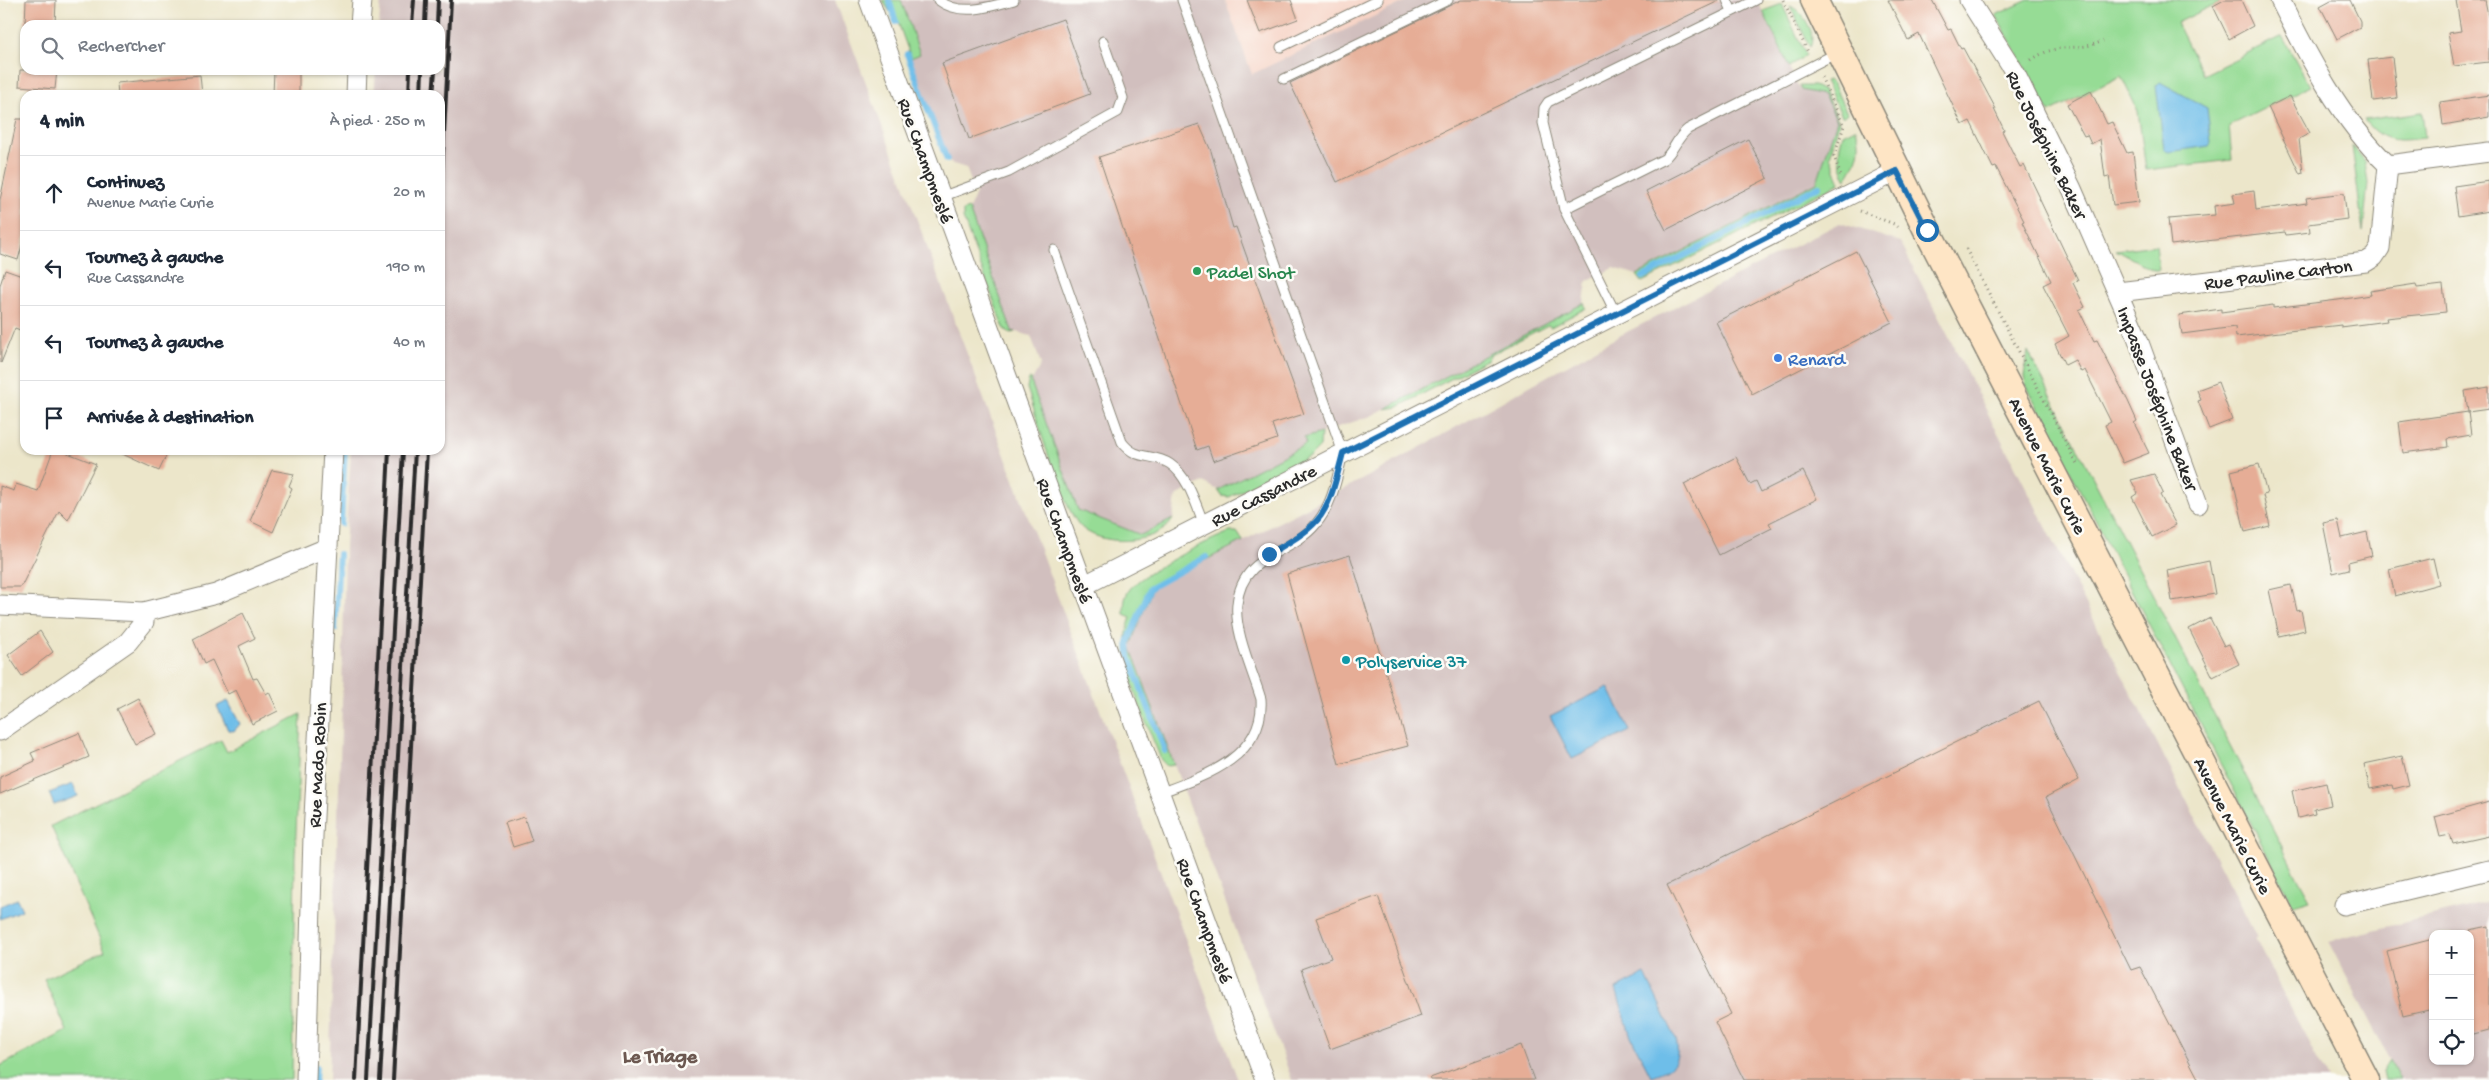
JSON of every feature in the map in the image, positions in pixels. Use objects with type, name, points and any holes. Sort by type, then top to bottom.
[{"type":"main road","name":"Avenue Marie Curie","points":[[1814,0],[1897,171],[2366,1080]]},
{"type":"street","points":[[360,20],[362,0]]},
{"type":"street","name":"Rue Champmeslé","points":[[869,0],[1264,1080]]},
{"type":"street","name":"Rue Joséphine Baker","points":[[1970,0],[2014,71],[2064,173],[2118,292]]},
{"type":"street","points":[[2280,0],[2304,48],[2336,101],[2388,165],[2489,152]]},
{"type":"street","points":[[356,90],[357,75]]},
{"type":"street","name":"Rue Pauline Carton","points":[[2118,292],[2366,262],[2374,257],[2380,248],[2388,165]]},
{"type":"street","name":"Rue Cassandre","points":[[1083,586],[1897,171]]},
{"type":"street","name":"Impasse Joséphine Baker","points":[[2118,292],[2158,390],[2198,504]]},
{"type":"street","name":"Rue Mado Robin","points":[[306,1080],[312,836],[333,455]]},
{"type":"street","points":[[0,605],[144,612],[216,594],[327,548]]},
{"type":"street","points":[[0,731],[128,642],[144,622],[144,612]]},
{"type":"street","points":[[2344,905],[2489,870]]},
{"type":"lane","points":[[938,0],[956,8],[973,10],[1014,0]]},
{"type":"lane","points":[[1159,793],[1201,777],[1226,764],[1238,755],[1256,731],[1262,711],[1261,699],[1238,626],[1237,603],[1240,592],[1248,575],[1258,562],[1304,535],[1315,525],[1332,495],[1343,453],[1182,0]]},
{"type":"lane","points":[[1281,47],[1378,0]]},
{"type":"lane","points":[[1284,78],[1448,0]]},
{"type":"lane","points":[[1727,0],[1732,11]]},
{"type":"lane","points":[[1616,314],[1564,209],[1543,123],[1544,108],[1548,102],[1756,0]]},
{"type":"lane","points":[[941,197],[1009,172],[1118,112],[1123,98],[1103,41]]},
{"type":"lane","points":[[1564,209],[1664,159],[1680,135],[1688,129],[1838,52]]},
{"type":"lane","points":[[1054,250],[1122,442],[1132,453],[1171,464],[1189,489],[1204,524]]},
{"type":"path","points":[[1783,0],[1844,126],[1834,156],[1849,194],[1858,210],[1894,224],[1901,234]]},
{"type":"path","points":[[2014,71],[2038,55],[2055,48],[2090,47],[2103,41]]},
{"type":"shaded area","points":[[381,0],[835,0],[1238,1080],[329,1080],[342,702],[345,547],[351,455],[445,455],[445,90],[374,90],[376,75],[445,75],[445,20],[379,20]]},
{"type":"shaded area","points":[[901,0],[1225,0],[1252,74],[1409,0],[1757,0],[1800,90],[1824,95],[1837,120],[1817,182],[1637,275],[1614,268],[1587,281],[1584,303],[1371,416],[1305,438],[1307,444],[1218,490],[1203,482],[1176,496],[1173,519],[1141,535],[1078,510],[1031,382],[1041,364],[1031,336],[1012,331],[968,211],[976,194],[966,168],[950,163],[911,58],[920,54]],"holes":[[[1236,227],[1304,413],[1233,228]]]},
{"type":"shaded area","points":[[1225,0],[1409,0],[1251,75]]},
{"type":"shaded area","points":[[1840,223],[1900,242],[2328,1080],[1292,1080],[1130,647],[1153,587],[1367,477],[1621,335]]},
{"type":"shaded area","points":[[2489,902],[2489,1080],[2400,1080],[2328,941]]},
{"type":"green space","points":[[882,0],[901,0],[920,54],[911,58],[899,25]]},
{"type":"green space","points":[[2028,0],[2224,0],[2177,23],[2203,75],[2282,36],[2310,86],[2229,126],[2232,160],[2146,170],[2138,111],[2121,76],[2049,112],[1996,15]]},
{"type":"green space","points":[[1782,4],[1806,55],[1789,67],[1763,11]]},
{"type":"green space","points":[[1790,6],[1800,13],[1808,24],[1812,36],[1810,47]]},
{"type":"green space","points":[[1829,80],[1833,84],[1847,113],[1844,116],[1842,116],[1825,81]]},
{"type":"green space","points":[[1799,86],[1814,86],[1824,91],[1839,122],[1830,156],[1840,183],[1642,282],[1637,275],[1817,182],[1837,120],[1824,95],[1801,90]]},
{"type":"green space","points":[[2422,112],[2425,138],[2398,140],[2384,137],[2371,128],[2364,120]]},
{"type":"green space","points":[[1855,128],[1859,141],[1858,154],[1846,179],[1840,162],[1839,152],[1843,134]]},
{"type":"green space","points":[[2352,146],[2365,162],[2368,183],[2363,232]]},
{"type":"green space","points":[[969,209],[1012,331],[1015,332],[1011,333],[1004,329],[963,218],[963,211]]},
{"type":"green space","points":[[2156,245],[2159,270],[2153,270],[2116,250]]},
{"type":"green space","points":[[1584,303],[1586,308],[1551,327],[1548,325],[1490,355],[1488,359],[1398,407],[1385,409]]},
{"type":"green space","points":[[2028,351],[2310,900],[2293,905],[2026,385],[2024,376]]},
{"type":"green space","points":[[1029,379],[1032,379],[1031,382],[1078,510],[1141,535],[1173,519],[1170,524],[1150,536],[1126,541],[1099,537],[1082,528],[1074,518],[1058,484],[1027,388]]},
{"type":"green space","points":[[1321,433],[1320,447],[1311,456],[1229,497],[1222,496],[1218,490],[1306,444],[1304,438]]},
{"type":"green space","points":[[1230,532],[1237,532],[1243,541],[1153,587],[1130,646],[1174,765],[1167,766],[1161,760],[1134,690],[1126,652],[1127,634],[1131,617],[1124,614],[1124,603],[1128,592],[1145,576],[1191,550]]},
{"type":"green space","points":[[301,714],[295,856],[292,1080],[0,1080],[0,1066],[67,1031],[44,979],[105,951],[51,826],[221,740],[227,752]]},
{"type":"green space","points":[[2390,1060],[2400,1080],[2385,1080],[2383,1071]]},
{"type":"water","points":[[2160,82],[2207,108],[2211,143],[2209,146],[2168,152],[2164,149],[2156,86]]},
{"type":"water","points":[[1608,687],[1630,731],[1572,759],[1550,716]]},
{"type":"water","points":[[228,701],[240,724],[234,731],[228,730],[217,706]]},
{"type":"water","points":[[73,784],[78,796],[54,805],[49,793]]},
{"type":"water","points":[[17,899],[22,910],[0,919],[0,906]]},
{"type":"water","points":[[1645,974],[1676,1039],[1677,1047],[1676,1059],[1673,1064],[1664,1071],[1651,1076],[1631,1037],[1616,989]]},
{"type":"building","points":[[26,0],[56,0],[55,20],[25,20]]},
{"type":"building","points":[[1247,0],[1291,0],[1298,19],[1260,33]]},
{"type":"building","points":[[1461,0],[1721,0],[1337,182],[1290,83]]},
{"type":"building","points":[[1888,0],[1932,0],[1948,30],[1951,29],[1961,49],[1963,48],[1996,109],[1994,109],[2004,130],[2002,131],[2020,167],[2024,165],[2078,280],[2073,283],[2085,307],[2079,310],[2094,341],[2097,340],[2128,401],[2137,421],[2134,423],[2149,453],[2123,463],[2105,425],[2111,422],[2085,370],[2081,372],[2075,360],[2065,365],[2055,344],[2069,336],[2043,285],[2051,281],[2022,222],[2024,221],[1996,167],[1993,168],[1970,121],[1962,125],[1919,34],[1908,40]]},
{"type":"building","points":[[2224,0],[2241,0],[2253,26],[2229,39],[2213,6]]},
{"type":"building","points":[[2331,0],[2350,0],[2360,21],[2360,27],[2337,39],[2320,6]]},
{"type":"building","points":[[2456,0],[2485,0],[2489,20],[2489,62],[2454,66],[2448,33],[2461,31]]},
{"type":"building","points":[[1063,19],[1090,94],[969,139],[942,63]]},
{"type":"building","points":[[2392,57],[2397,98],[2373,101],[2368,60]]},
{"type":"building","points":[[20,70],[20,75],[56,75],[55,89],[19,86]]},
{"type":"building","points":[[200,75],[202,90],[118,90],[117,83]]},
{"type":"building","points":[[274,75],[299,75],[299,90],[273,90]]},
{"type":"building","points":[[2091,91],[2107,124],[2112,122],[2127,153],[2133,152],[2139,202],[2113,205],[2109,176],[2105,177],[2100,139],[2091,144],[2087,135],[2084,136],[2067,104]]},
{"type":"building","points":[[2489,95],[2489,117],[2443,125],[2440,102]]},
{"type":"building","points":[[2290,96],[2310,133],[2299,139],[2303,173],[2300,174],[2268,107]]},
{"type":"building","points":[[17,119],[20,119],[20,253],[18,260],[0,254],[0,200]]},
{"type":"building","name":"Padel Shot","points":[[1199,124],[1211,151],[1233,228],[1236,227],[1304,414],[1272,424],[1277,439],[1213,461],[1208,446],[1197,450],[1099,157]]},
{"type":"building","points":[[1748,139],[1768,178],[1666,230],[1646,191]]},
{"type":"building","points":[[2489,181],[2489,211],[2458,216],[2454,186]]},
{"type":"building","points":[[2254,191],[2256,210],[2307,203],[2306,198],[2344,193],[2347,219],[2309,224],[2310,232],[2286,235],[2285,232],[2171,245],[2168,219],[2215,215],[2214,206],[2235,203],[2233,194]]},
{"type":"building","name":"Renard","points":[[1856,251],[1892,322],[1752,394],[1716,322]]},
{"type":"building","points":[[5,270],[20,275],[20,330],[15,328],[1,363],[0,285]]},
{"type":"building","points":[[2416,284],[2417,288],[2443,285],[2446,312],[2386,318],[2387,321],[2341,327],[2341,325],[2236,337],[2235,327],[2182,334],[2179,315],[2221,309],[2221,312],[2273,305],[2273,308],[2338,300],[2371,295],[2370,291]]},
{"type":"building","points":[[2218,382],[2232,420],[2209,429],[2198,401],[2201,400],[2197,390]]},
{"type":"building","points":[[2489,387],[2489,409],[2468,412],[2465,391]]},
{"type":"building","points":[[2468,412],[2471,435],[2447,439],[2448,447],[2403,453],[2399,422]]},
{"type":"building","points":[[51,455],[73,455],[96,464],[68,520],[59,511],[21,587],[0,587],[0,486],[14,491],[16,484],[38,491]]},
{"type":"building","points":[[125,455],[167,455],[159,471]]},
{"type":"building","points":[[1736,457],[1750,484],[1756,481],[1761,492],[1803,471],[1817,499],[1769,523],[1772,528],[1719,555],[1684,484]]},
{"type":"building","points":[[2259,464],[2267,494],[2263,495],[2270,526],[2245,532],[2231,471]]},
{"type":"building","points":[[272,470],[294,474],[289,486],[292,488],[273,532],[250,521]]},
{"type":"building","points":[[2154,474],[2163,493],[2160,495],[2176,525],[2152,537],[2132,497],[2138,493],[2131,480]]},
{"type":"building","points":[[2338,520],[2342,538],[2367,532],[2372,556],[2348,562],[2349,569],[2333,573],[2323,523]]},
{"type":"building","name":"Polyservice 37","points":[[1350,555],[1408,746],[1339,764],[1287,574]]},
{"type":"building","points":[[2433,558],[2439,584],[2395,596],[2389,569]]},
{"type":"building","points":[[2209,561],[2215,594],[2172,601],[2167,570]]},
{"type":"building","points":[[2291,585],[2297,611],[2301,610],[2305,630],[2279,636],[2269,590]]},
{"type":"building","points":[[243,613],[255,638],[239,646],[253,679],[257,678],[266,694],[269,692],[278,711],[252,724],[236,690],[228,694],[212,660],[204,664],[193,639]]},
{"type":"building","points":[[2210,618],[2224,646],[2229,644],[2239,664],[2213,677],[2189,629]]},
{"type":"building","points":[[40,631],[53,652],[22,676],[8,655]]},
{"type":"building","points":[[138,698],[156,734],[135,744],[117,709]]},
{"type":"building","points":[[2039,701],[2079,780],[2046,797],[2131,970],[2140,967],[2199,1080],[1744,1080],[1715,1022],[1731,1014],[1667,885]]},
{"type":"building","points":[[79,733],[89,757],[0,794],[0,777],[35,761],[31,753]]},
{"type":"building","points":[[2402,756],[2409,785],[2393,789],[2392,785],[2370,789],[2364,764]]},
{"type":"building","points":[[2326,783],[2331,805],[2314,809],[2315,814],[2298,818],[2292,791]]},
{"type":"building","points":[[2489,802],[2489,836],[2453,844],[2450,835],[2440,837],[2435,817]]},
{"type":"building","points":[[524,817],[532,841],[513,847],[505,823]]},
{"type":"building","points":[[1378,896],[1421,1016],[1330,1049],[1301,969],[1331,958],[1316,918]]},
{"type":"building","points":[[2489,926],[2489,1030],[2474,1034],[2474,930],[2470,930]]},
{"type":"building","points":[[2429,940],[2429,1010],[2403,1016],[2387,951]]},
{"type":"building","points":[[1521,1045],[1534,1080],[1431,1080],[1430,1078]]},
{"type":"waterway","points":[[889,0],[896,22]]},
{"type":"waterway","points":[[907,54],[947,160]]},
{"type":"waterway","points":[[1643,277],[1819,186]]},
{"type":"waterway","points":[[341,524],[345,455]]},
{"type":"waterway","points":[[335,629],[339,554]]},
{"type":"waterway","points":[[1165,751],[1129,657],[1128,642],[1150,588],[1206,557]]},
{"type":"waterway","points":[[315,1080],[316,1067]]},
{"type":"railway","points":[[412,20],[414,0]]},
{"type":"railway","points":[[425,20],[426,0]]},
{"type":"railway","points":[[437,20],[438,0]]},
{"type":"railway","points":[[445,115],[451,0]]},
{"type":"railway","points":[[409,90],[410,75]]},
{"type":"railway","points":[[421,90],[422,75]]},
{"type":"railway","points":[[433,90],[435,75]]},
{"type":"railway","points":[[356,1080],[389,455]]},
{"type":"railway","points":[[368,1080],[403,455]]},
{"type":"railway","points":[[380,1080],[415,455]]},
{"type":"railway","points":[[393,1080],[427,455]]},
{"type":"place","name":"Padel Shot","points":[[1197,271]]},
{"type":"place","name":"Renard","points":[[1778,358]]},
{"type":"place","name":"Polyservice 37","points":[[1346,660]]},
{"type":"district","name":"Le Triage","points":[[660,1055]]},
{"type":"route","points":[[1269,554],[1304,535],[1315,525],[1323,514],[1332,495],[1343,453],[1849,194],[1897,171],[1927,230]]}]
